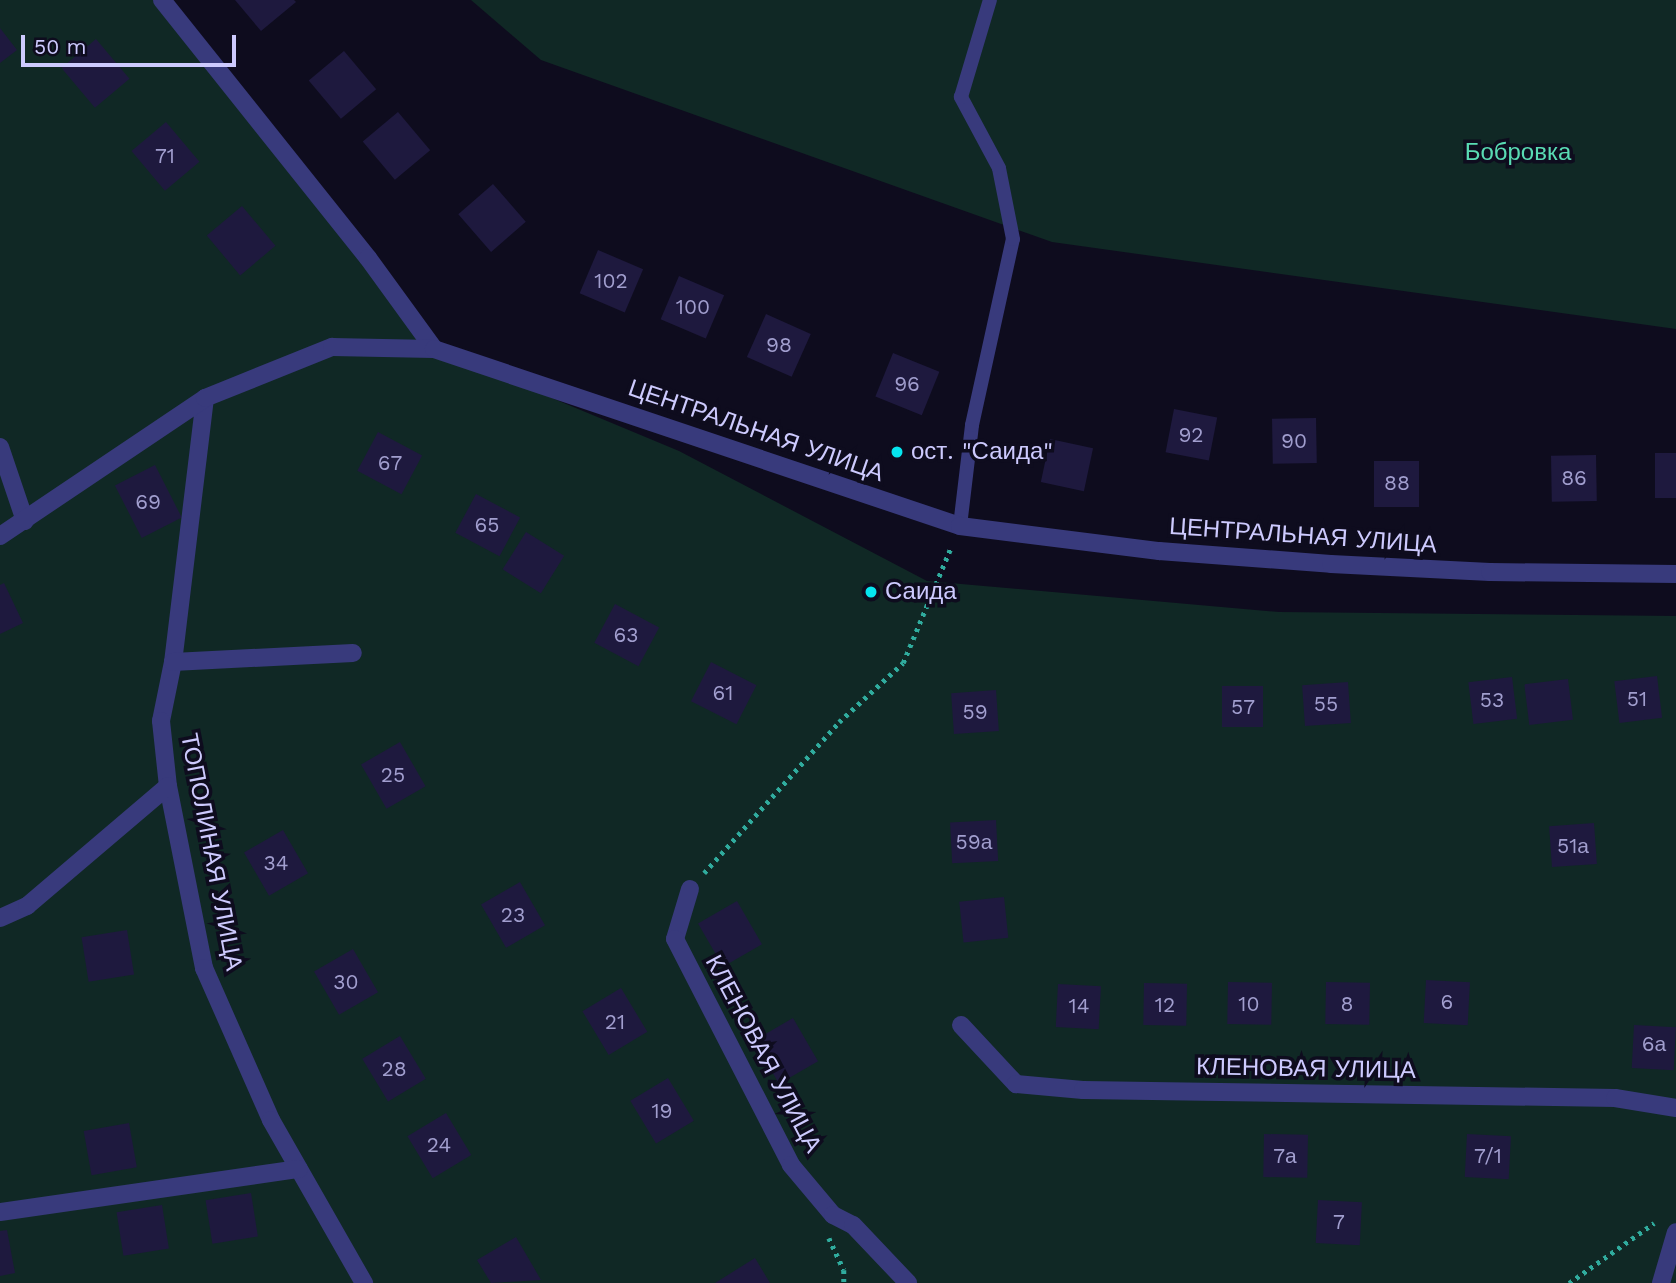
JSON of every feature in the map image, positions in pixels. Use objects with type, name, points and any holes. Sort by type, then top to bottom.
[{"type":"street","points":[[162,0],[368,258],[434,349]]},
{"type":"street","name":"ЦЕНТРАЛЬНАЯ УЛИЦА","points":[[0,536],[205,398],[332,347],[434,349],[960,526],[1159,551],[1318,563],[1490,572],[1676,574]]},
{"type":"street","name":"ТОПОЛИНАЯ УЛИЦА","points":[[205,398],[173,662],[162,721],[168,786],[204,968],[271,1121],[364,1283]]},
{"type":"street","points":[[0,447],[25,521]]},
{"type":"street","points":[[173,662],[353,653]]},
{"type":"street","points":[[0,918],[27,906],[168,786]]},
{"type":"street","name":"КЛЕНОВАЯ УЛИЦА","points":[[690,889],[675,939],[792,1165],[833,1215],[853,1225],[908,1283]]},
{"type":"street","name":"КЛЕНОВАЯ УЛИЦА","points":[[961,1025],[1016,1084],[1083,1090],[1615,1098],[1676,1108]]},
{"type":"street","points":[[0,1212],[299,1169]]},
{"type":"street","points":[[1661,1283],[1676,1232]]},
{"type":"lane","points":[[960,526],[972,425],[1013,239],[999,168],[961,97],[990,0]]},
{"type":"path","points":[[690,889],[839,722],[903,663],[960,526]]},
{"type":"path","points":[[1569,1283],[1665,1215]]},
{"type":"green space","points":[[0,0],[162,0],[434,349],[679,451],[927,581],[1279,612],[1676,616],[1676,1283],[0,1283]]},
{"type":"green space","name":"Бобровка","points":[[471,0],[1676,0],[1676,329],[1052,242],[541,60]]},
{"type":"building","points":[[235,0],[294,0],[296,2],[261,31]]},
{"type":"building","points":[[0,28],[17,50],[0,63]]},
{"type":"building","points":[[96,39],[129,79],[95,108],[62,68]]},
{"type":"building","points":[[344,51],[376,89],[341,119],[309,81]]},
{"type":"building","points":[[398,112],[430,150],[395,180],[363,142]]},
{"type":"building","points":[[166,122],[199,162],[165,191],[132,151]]},
{"type":"building","points":[[493,184],[526,222],[491,252],[458,214]]},
{"type":"building","points":[[242,206],[275,246],[240,275],[207,236]]},
{"type":"building","points":[[598,250],[643,269],[625,312],[580,293]]},
{"type":"building","points":[[679,276],[724,295],[706,338],[661,319]]},
{"type":"building","points":[[766,314],[811,334],[792,377],[747,357]]},
{"type":"building","points":[[893,353],[939,372],[922,415],[875,397]]},
{"type":"building","points":[[1174,409],[1217,417],[1209,461],[1166,452]]},
{"type":"building","points":[[1316,418],[1317,463],[1273,464],[1272,419]]},
{"type":"building","points":[[378,432],[422,455],[401,494],[357,471]]},
{"type":"building","points":[[1050,439],[1093,448],[1084,491],[1041,482]]},
{"type":"building","points":[[1655,453],[1676,453],[1676,498],[1655,498]]},
{"type":"building","points":[[1596,455],[1597,501],[1552,502],[1551,456]]},
{"type":"building","points":[[1374,461],[1419,461],[1419,507],[1374,507]]},
{"type":"building","points":[[155,465],[182,518],[142,538],[115,485]]},
{"type":"building","points":[[476,494],[520,517],[499,556],[455,533]]},
{"type":"building","points":[[526,532],[564,556],[541,593],[503,569]]},
{"type":"building","points":[[4,583],[23,623],[0,634],[0,585]]},
{"type":"building","points":[[615,604],[659,627],[638,666],[594,643]]},
{"type":"building","points":[[711,662],[756,685],[736,724],[691,701]]},
{"type":"building","points":[[1657,676],[1662,718],[1619,723],[1614,681]]},
{"type":"building","points":[[1512,677],[1517,719],[1473,724],[1468,682]]},
{"type":"building","points":[[1568,679],[1573,720],[1529,725],[1524,684]]},
{"type":"building","points":[[1348,682],[1351,723],[1305,726],[1302,685]]},
{"type":"building","points":[[1222,686],[1263,686],[1263,727],[1222,727]]},
{"type":"building","points":[[996,690],[999,731],[954,734],[951,693]]},
{"type":"building","points":[[400,742],[425,786],[387,809],[361,765]]},
{"type":"building","points":[[996,820],[998,861],[952,863],[950,822]]},
{"type":"building","points":[[1594,823],[1597,864],[1552,867],[1549,826]]},
{"type":"building","points":[[283,830],[308,873],[269,896],[244,852]]},
{"type":"building","points":[[520,882],[545,925],[506,948],[481,904]]},
{"type":"building","points":[[1004,897],[1008,938],[964,942],[959,902]]},
{"type":"building","points":[[737,901],[762,944],[723,967],[698,924]]},
{"type":"building","points":[[127,930],[134,974],[89,982],[82,937]]},
{"type":"building","points":[[353,949],[378,992],[339,1015],[314,971]]},
{"type":"building","points":[[1426,980],[1470,982],[1468,1025],[1424,1023]]},
{"type":"building","points":[[1228,982],[1272,983],[1271,1025],[1227,1024]]},
{"type":"building","points":[[1326,982],[1370,983],[1369,1025],[1325,1024]]},
{"type":"building","points":[[1144,983],[1187,984],[1186,1026],[1143,1025]]},
{"type":"building","points":[[1058,984],[1101,986],[1099,1029],[1056,1027]]},
{"type":"building","points":[[621,988],[647,1032],[609,1055],[582,1011]]},
{"type":"building","points":[[793,1018],[818,1061],[779,1084],[754,1040]]},
{"type":"building","points":[[1634,1025],[1676,1027],[1674,1070],[1632,1068]]},
{"type":"building","points":[[400,1036],[426,1079],[388,1102],[362,1059]]},
{"type":"building","points":[[668,1078],[694,1121],[656,1144],[630,1101]]},
{"type":"building","points":[[446,1113],[471,1155],[433,1178],[407,1136]]},
{"type":"building","points":[[129,1123],[137,1167],[92,1175],[84,1131]]},
{"type":"building","points":[[1264,1134],[1308,1135],[1307,1178],[1263,1177]]},
{"type":"building","points":[[1467,1134],[1511,1136],[1509,1179],[1465,1177]]},
{"type":"building","points":[[251,1193],[258,1236],[212,1244],[206,1200]]},
{"type":"building","points":[[1318,1200],[1362,1202],[1360,1245],[1316,1243]]},
{"type":"building","points":[[162,1205],[169,1248],[123,1256],[117,1212]]},
{"type":"building","points":[[7,1230],[15,1273],[0,1276],[0,1231]]},
{"type":"building","points":[[516,1237],[541,1280],[491,1283],[477,1260]]},
{"type":"building","points":[[755,1258],[770,1283],[715,1283]]},
{"type":"place","name":"ост. \"Саида\"","points":[[897,452]]},
{"type":"place","name":"Саида","points":[[871,592]]}]
